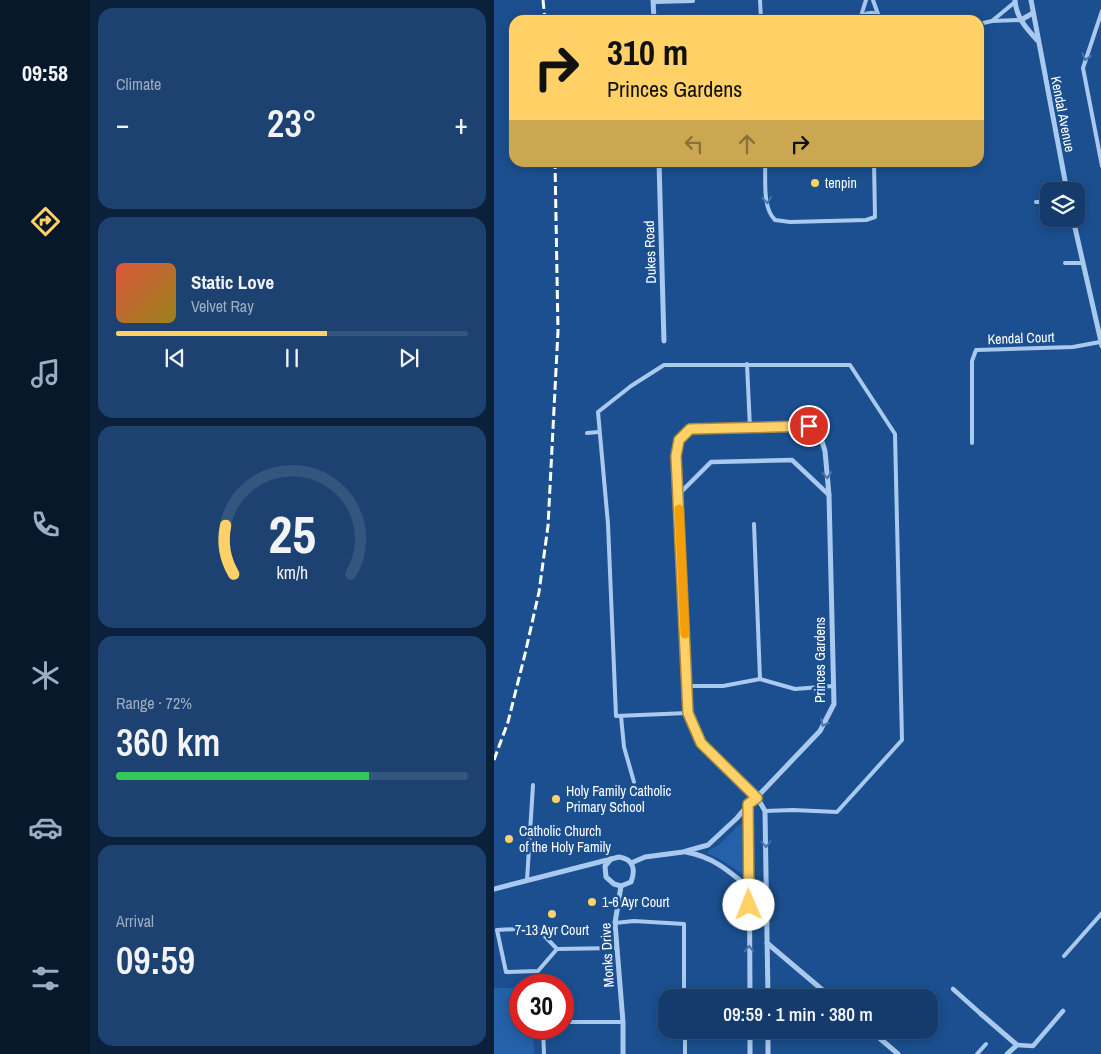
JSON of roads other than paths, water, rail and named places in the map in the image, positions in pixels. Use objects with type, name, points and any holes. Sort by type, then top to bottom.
[{"type":"street","name":"Kendal Avenue","points":[[1030,0],[1065,182]]},
{"type":"street","points":[[653,1],[654,15]]},
{"type":"street","name":"Kendal Avenue","points":[[1015,1],[1017,14],[1038,40]]},
{"type":"street","points":[[1021,20],[1033,13]]},
{"type":"street","name":"Dukes Road","points":[[658,167],[664,342]]},
{"type":"street","points":[[1075,227],[1101,344]]},
{"type":"street","name":"Princes Gardens","points":[[683,852],[708,845],[737,818],[748,804],[757,798],[820,731],[834,704],[829,494],[825,451],[820,435],[809,426],[690,429],[679,440],[676,456],[688,713],[701,743],[757,798],[765,811]]},
{"type":"street","points":[[678,495],[711,462],[792,460],[829,494]]},
{"type":"street","points":[[748,804],[750,989]]},
{"type":"street","points":[[765,811],[768,989]]},
{"type":"street","points":[[631,863],[645,857],[683,852],[701,855],[723,866],[748,887]]},
{"type":"street","points":[[494,889],[611,858],[622,857],[627,858],[631,863],[634,873],[631,882],[622,886],[614,884],[606,877],[606,864],[611,858]]},
{"type":"street","name":"Monks Drive","points":[[622,886],[615,923],[623,1022],[623,1054]]},
{"type":"street","points":[[749,923],[767,924]]},
{"type":"street","points":[[767,942],[822,989]]},
{"type":"street","points":[[952,989],[1018,1045],[1033,1046],[1063,1011]]},
{"type":"street","points":[[750,1039],[750,1054]]},
{"type":"street","points":[[768,1039],[768,1054]]},
{"type":"street","points":[[880,1039],[898,1054]]},
{"type":"street","points":[[1007,1054],[1018,1045]]},
{"type":"lane","points":[[760,0],[760,15]]},
{"type":"lane","points":[[861,15],[866,0]]},
{"type":"lane","points":[[873,0],[878,14]]},
{"type":"lane","points":[[653,1],[693,1]]},
{"type":"lane","points":[[992,21],[1015,1]]},
{"type":"lane","points":[[1101,11],[1083,68],[1101,166]]},
{"type":"lane","points":[[863,15],[870,12],[878,14]]},
{"type":"lane","points":[[984,23],[1021,20]]},
{"type":"lane","points":[[765,167],[769,211],[775,220],[790,222],[866,220],[875,217],[874,167]]},
{"type":"lane","points":[[1065,264],[1082,263]]},
{"type":"lane","name":"Kendal Court","points":[[972,443],[972,360],[976,350],[1072,347],[1101,344]]},
{"type":"lane","points":[[747,364],[750,428]]},
{"type":"lane","points":[[688,713],[616,716],[608,524],[598,412],[631,386],[664,365],[850,365],[895,434],[902,740],[837,812],[765,811]]},
{"type":"lane","points":[[587,433],[599,432]]},
{"type":"lane","points":[[754,524],[760,679]]},
{"type":"lane","points":[[687,686],[723,686],[760,679],[795,689],[833,686]]},
{"type":"lane","points":[[621,716],[624,747],[634,782]]},
{"type":"lane","points":[[527,880],[533,785]]},
{"type":"lane","points":[[1064,956],[1101,913]]},
{"type":"lane","points":[[615,923],[634,921],[684,924],[684,989]]},
{"type":"lane","points":[[557,949],[538,971],[506,972],[497,930],[537,928],[557,949],[616,948]]},
{"type":"lane","points":[[574,1022],[623,1022]]},
{"type":"lane","points":[[543,1039],[544,1054]]},
{"type":"lane","points":[[685,1039],[685,1054]]},
{"type":"lane","points":[[977,1054],[986,1044]]},
{"type":"railway","points":[[543,0],[544,15]]},
{"type":"railway","points":[[494,760],[508,722],[525,654],[539,592],[548,526],[558,331],[555,167]]},
{"type":"place","name":"tenpin","points":[[815,183]]},
{"type":"place","name":"Holy Family Catholic Primary School","points":[[556,799]]},
{"type":"place","name":"Catholic Church of the Holy Family","points":[[509,839]]},
{"type":"place","name":"1-6 Ayr Court","points":[[592,902]]},
{"type":"place","name":"7-13 Ayr Court","points":[[552,914]]}]
